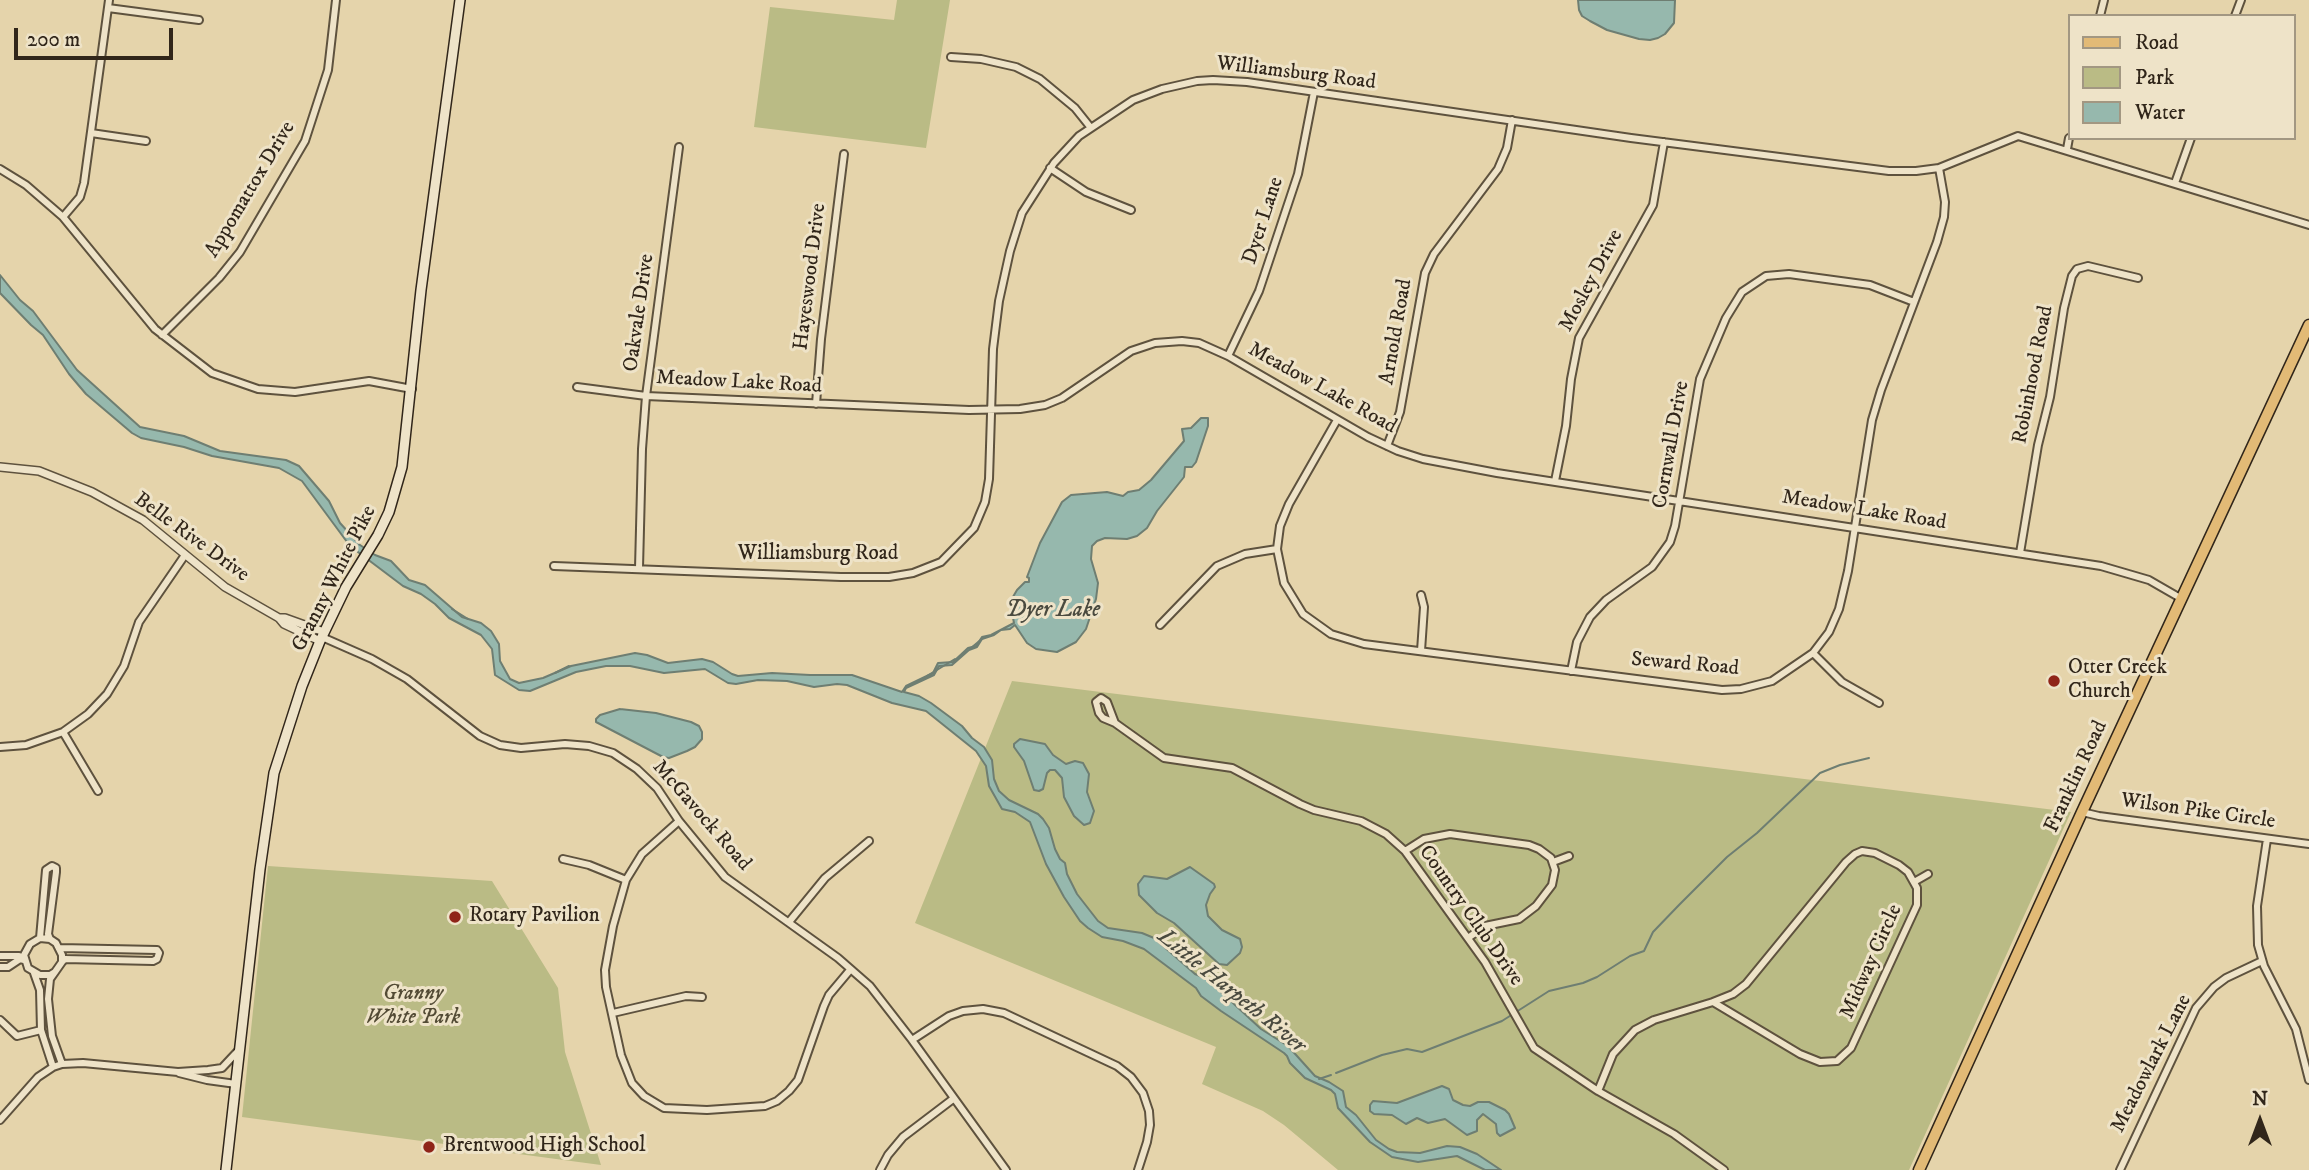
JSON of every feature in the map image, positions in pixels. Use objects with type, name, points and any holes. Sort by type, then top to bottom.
[{"type":"main road","name":"Granny White Pike","points":[[226,1170],[261,862],[274,773],[302,687],[322,637],[389,512],[402,467],[421,290],[460,0]]},
{"type":"main road","name":"Franklin Road","points":[[1919,1170],[2309,325]]},
{"type":"street","name":"Appomattox Drive","points":[[163,335],[219,278],[240,252],[305,141],[328,70],[337,0]]},
{"type":"street","points":[[63,217],[80,197],[88,159],[109,4],[199,20]]},
{"type":"street","points":[[951,57],[981,59],[1016,67],[1040,79],[1074,108],[1091,128]]},
{"type":"street","name":"Williamsburg Road","points":[[554,566],[889,577],[913,573],[941,562],[974,528],[985,502],[989,479],[993,349],[999,301],[1022,213],[1051,168],[1079,136],[1133,100],[1197,81],[1247,82],[1664,142],[1889,171],[1916,172],[1939,168],[2018,136],[2309,225]]},
{"type":"street","name":"Dyer Lane","points":[[1228,356],[1259,291],[1296,181],[1314,92]]},
{"type":"street","name":"Arnold Road","points":[[1387,446],[1400,412],[1425,273],[1434,254],[1501,162],[1507,148],[1512,120]]},
{"type":"street","points":[[91,133],[146,141]]},
{"type":"street","points":[[2067,149],[2069,140]]},
{"type":"street","points":[[2175,183],[2190,140]]},
{"type":"street","name":"Mosley Drive","points":[[1555,481],[1579,338],[1653,205],[1664,142]]},
{"type":"street","name":"Oakvale Drive","points":[[639,568],[646,396],[679,147]]},
{"type":"street","name":"Hayeswood Drive","points":[[816,404],[824,313],[844,154]]},
{"type":"street","points":[[1051,168],[1086,192],[1131,210]]},
{"type":"street","name":"Seward Road","points":[[1337,420],[1289,504],[1280,526],[1277,549],[1284,583],[1303,614],[1331,634],[1364,644],[1723,690],[1741,690],[1772,681],[1813,653],[1829,632],[1839,610],[1848,571],[1872,420],[1944,218],[1945,202],[1939,168]]},
{"type":"street","points":[[0,169],[26,185],[63,217],[163,335],[212,373],[258,389],[295,392],[369,380],[412,389]]},
{"type":"street","name":"Robinhood Road","points":[[2021,553],[2038,446],[2050,397],[2064,308],[2072,276],[2077,269],[2088,266],[2138,278]]},
{"type":"street","name":"Cornwall Drive","points":[[1571,671],[1577,642],[1590,617],[1606,600],[1652,567],[1663,552],[1675,526],[1700,379],[1733,303],[1746,288],[1766,276],[1789,274],[1870,285],[1914,302]]},
{"type":"street","name":"Meadow Lake Road","points":[[577,387],[646,396],[1020,409],[1045,405],[1082,386],[1132,351],[1155,343],[1178,340],[1199,343],[1228,356],[1337,420],[1387,446],[1423,459],[2121,571],[2149,580],[2182,599]]},
{"type":"street","name":"Belle Rive Drive","points":[[0,467],[39,471],[92,492],[143,520],[225,587],[279,618],[284,624],[322,637]]},
{"type":"street","points":[[1160,625],[1217,566],[1245,554],[1277,549]]},
{"type":"street","points":[[0,747],[26,745],[64,732],[88,714],[107,694],[124,666],[139,622],[185,555]]},
{"type":"street","points":[[1421,594],[1424,607],[1421,651]]},
{"type":"street","name":"McGavock Road","points":[[322,637],[372,659],[407,679],[480,736],[500,745],[521,748],[565,744],[589,746],[613,753],[637,769],[657,788],[679,821],[725,877],[838,958],[870,986],[1006,1170]]},
{"type":"street","points":[[1813,653],[1842,682],[1880,703]]},
{"type":"street","name":"Country Club Drive","points":[[1115,723],[1164,758],[1232,768],[1300,804],[1369,825],[1385,834],[1405,851],[1468,938],[1496,979],[1534,1048],[1598,1091],[1674,1134],[1724,1170]]},
{"type":"street","points":[[64,732],[98,791]]},
{"type":"street","name":"Wilson Pike Circle","points":[[2082,812],[2309,844]]},
{"type":"street","points":[[679,821],[642,854],[625,880],[605,971],[621,1055],[632,1083],[653,1102],[664,1108],[707,1110],[765,1105],[777,1101],[798,1080],[824,1006],[850,971]]},
{"type":"street","points":[[1405,851],[1430,836],[1450,834],[1529,845],[1544,851],[1553,862],[1555,870],[1552,885],[1530,911],[1518,919],[1485,926],[1468,938]]},
{"type":"street","points":[[2267,839],[2256,918],[2262,961],[2296,1029],[2309,1080]]},
{"type":"street","points":[[789,922],[825,878],[869,841]]},
{"type":"street","name":"Midway Circle","points":[[1598,1091],[1613,1054],[1635,1030],[1654,1020],[1713,1002],[1738,991],[1746,984],[1854,854],[1867,851],[1875,853],[1904,868],[1914,882],[1917,897],[1913,914],[1854,1043],[1842,1059],[1829,1063],[1810,1059],[1713,1002]]},
{"type":"street","points":[[1553,862],[1569,856]]},
{"type":"street","points":[[563,859],[589,865],[625,880]]},
{"type":"street","points":[[40,938],[46,870],[52,866],[56,868],[56,872],[48,934],[60,948],[62,962]]},
{"type":"street","points":[[1914,882],[1928,874]]},
{"type":"street","points":[[50,939],[40,938],[30,944],[24,958],[40,990],[41,1030],[53,1067]]},
{"type":"street","points":[[60,948],[157,950],[159,953],[153,961],[65,959],[62,962],[50,979],[48,988],[48,1012],[54,1043],[62,1064]]},
{"type":"street","points":[[0,956],[24,958]]},
{"type":"street","points":[[0,967],[8,967],[24,958]]},
{"type":"street","name":"Meadowlark Lane","points":[[2120,1170],[2200,1002],[2226,978],[2262,961]]},
{"type":"street","points":[[34,974],[44,976],[55,972]]},
{"type":"street","points":[[613,1013],[686,996],[702,997]]},
{"type":"street","points":[[912,1040],[949,1016],[983,1009],[1004,1013],[1117,1066],[1131,1077],[1143,1093],[1149,1111],[1147,1142],[1138,1170]]},
{"type":"street","points":[[0,1020],[17,1035],[41,1030]]},
{"type":"street","points":[[0,1120],[38,1077],[62,1064],[83,1063],[178,1072],[208,1070],[222,1068],[233,1059],[240,1048]]},
{"type":"street","points":[[208,1070],[237,1079]]},
{"type":"street","points":[[178,1072],[206,1080],[237,1079]]},
{"type":"street","points":[[880,1170],[903,1137],[953,1099]]},
{"type":"green space","points":[[897,0],[950,0],[926,148],[754,127],[770,7],[894,20]]},
{"type":"green space","points":[[1012,681],[2071,812],[1909,1170],[1338,1170],[1263,1111],[1202,1084],[1216,1047],[915,923]]},
{"type":"green space","name":"Granny White Park","points":[[268,866],[492,881],[558,988],[565,1052],[601,1165],[242,1117]]},
{"type":"water","points":[[1578,0],[1675,0],[1674,23],[1658,38],[1639,39],[1607,30],[1582,16]]},
{"type":"water","name":"Dyer Lake","points":[[0,275],[20,300],[33,311],[77,370],[140,427],[184,436],[220,451],[286,460],[299,466],[329,501],[340,523],[360,545],[391,561],[409,580],[425,585],[462,617],[481,623],[491,631],[499,644],[500,661],[510,679],[519,683],[543,678],[571,666],[635,653],[668,663],[702,659],[738,676],[772,673],[852,675],[902,692],[906,686],[933,673],[938,663],[953,662],[968,648],[976,646],[982,637],[1014,623],[1010,602],[1017,590],[1025,582],[1029,582],[1027,577],[1040,543],[1062,502],[1071,495],[1107,492],[1123,496],[1139,490],[1184,441],[1182,429],[1191,428],[1201,418],[1208,418],[1208,426],[1196,462],[1192,467],[1185,467],[1184,477],[1147,528],[1137,536],[1127,539],[1105,538],[1092,546],[1091,559],[1098,583],[1096,599],[1086,629],[1076,642],[1057,652],[1036,649],[1027,643],[1015,625],[982,639],[977,647],[969,650],[952,665],[939,666],[934,675],[906,688],[904,692],[931,703],[962,726],[984,747],[992,760],[994,779],[999,791],[1009,800],[1043,819],[1077,894],[1098,921],[1108,928],[1142,933],[1154,938],[1195,974],[1207,979],[1261,1029],[1288,1046],[1315,1076],[1343,1091],[1346,1107],[1376,1140],[1389,1149],[1420,1153],[1447,1146],[1460,1147],[1477,1154],[1501,1170],[1485,1170],[1457,1156],[1418,1162],[1392,1157],[1370,1142],[1338,1108],[1335,1094],[1331,1090],[1305,1078],[1284,1053],[1221,1011],[1201,996],[1196,988],[1144,949],[1102,937],[1088,928],[1064,897],[1046,864],[1030,822],[1015,812],[1002,809],[989,786],[986,766],[976,751],[926,711],[892,703],[847,685],[814,687],[787,681],[758,680],[736,684],[728,683],[705,669],[664,673],[630,666],[606,666],[576,672],[530,691],[519,690],[495,675],[492,649],[481,635],[449,618],[435,604],[403,586],[350,546],[302,481],[279,468],[212,456],[141,438],[132,433],[86,394],[43,335],[0,293]]},
{"type":"water","points":[[620,709],[656,713],[691,722],[699,726],[702,739],[687,751],[669,758],[663,757],[596,722],[600,715]]},
{"type":"water","points":[[1020,739],[1045,744],[1053,755],[1066,764],[1075,761],[1083,763],[1089,774],[1087,792],[1094,811],[1090,823],[1084,825],[1074,816],[1064,797],[1062,778],[1055,770],[1047,773],[1043,789],[1034,790],[1024,761],[1014,747]]},
{"type":"water","points":[[1190,867],[1214,884],[1206,905],[1208,916],[1222,930],[1240,939],[1240,953],[1227,965],[1219,964],[1139,895],[1138,884],[1144,876],[1167,879]]},
{"type":"water","points":[[1442,1086],[1449,1089],[1453,1100],[1463,1105],[1489,1102],[1505,1110],[1515,1128],[1500,1136],[1496,1124],[1483,1114],[1477,1120],[1477,1131],[1467,1135],[1445,1119],[1428,1123],[1417,1118],[1406,1124],[1392,1115],[1374,1114],[1370,1111],[1373,1101],[1397,1103]]},
{"type":"waterway","name":"Little Harpeth River","points":[[452,609],[468,619]]},
{"type":"waterway","points":[[971,648],[983,638]]},
{"type":"waterway","points":[[927,676],[955,659]]},
{"type":"waterway","name":"Little Harpeth River","points":[[555,673],[569,666]]},
{"type":"waterway","points":[[1336,1073],[1382,1055],[1407,1049],[1422,1052],[1502,1021],[1549,991],[1583,983],[1644,951],[1653,932],[1679,905],[1727,857],[1757,833],[1820,773],[1869,758]]},
{"type":"waterway","points":[[1319,1079],[1331,1075]]},
{"type":"place","name":"Otter Creek Church","points":[[2054,681]]},
{"type":"place","name":"Rotary Pavilion","points":[[455,917]]},
{"type":"place","name":"Brentwood High School","points":[[429,1147]]}]
